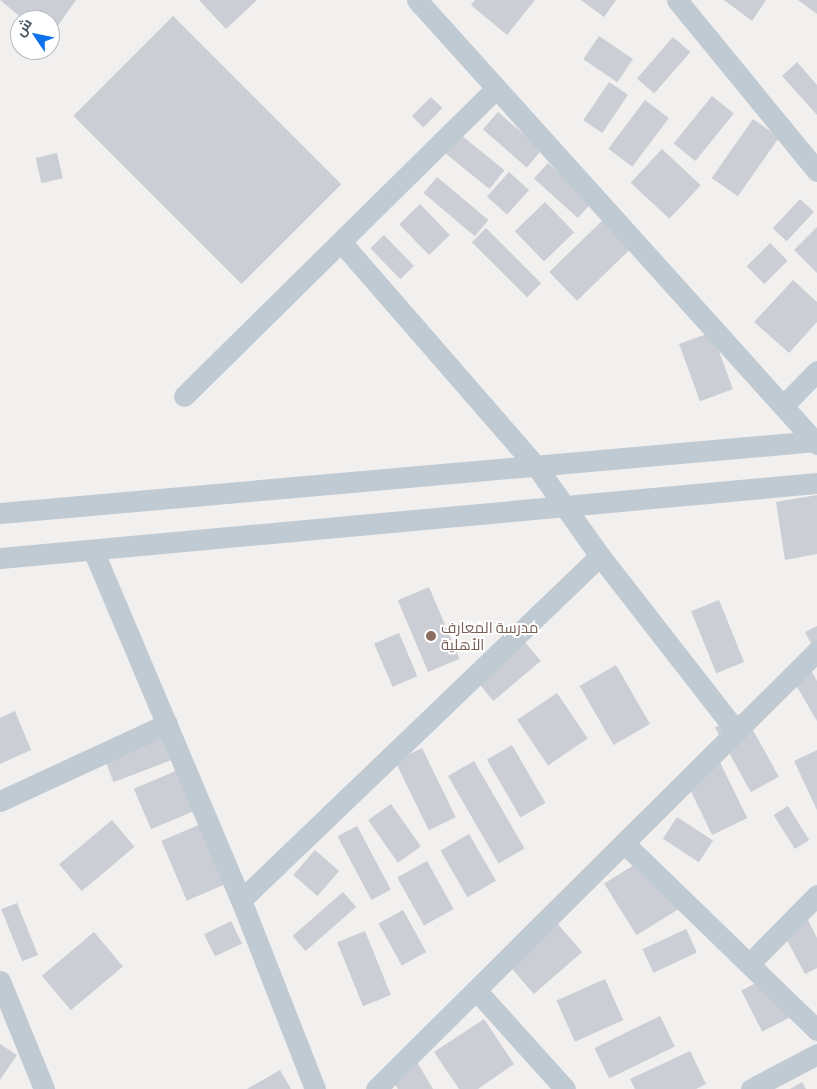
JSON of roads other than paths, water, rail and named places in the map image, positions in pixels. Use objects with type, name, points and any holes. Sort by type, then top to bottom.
[{"type":"street","points":[[417,0],[816,442]]},
{"type":"street","points":[[677,0],[817,171]]},
{"type":"street","points":[[184,396],[496,88]]},
{"type":"street","points":[[341,242],[536,466],[600,556],[736,731]]},
{"type":"street","points":[[783,406],[817,371]]},
{"type":"street","points":[[0,513],[816,442]]},
{"type":"street","points":[[0,558],[817,484]]},
{"type":"street","points":[[93,550],[241,900],[314,1089]]},
{"type":"street","points":[[241,900],[600,556]]},
{"type":"street","points":[[376,1089],[817,651]]},
{"type":"street","points":[[0,801],[167,724]]},
{"type":"street","points":[[624,843],[817,1030]]},
{"type":"street","points":[[749,964],[817,895]]},
{"type":"street","points":[[0,981],[44,1089]]},
{"type":"street","points":[[476,990],[565,1089]]},
{"type":"street","points":[[751,1089],[817,1054]]},
{"type":"place","name":"مدرسة المعارف الأهلية","points":[[431,636]]}]
